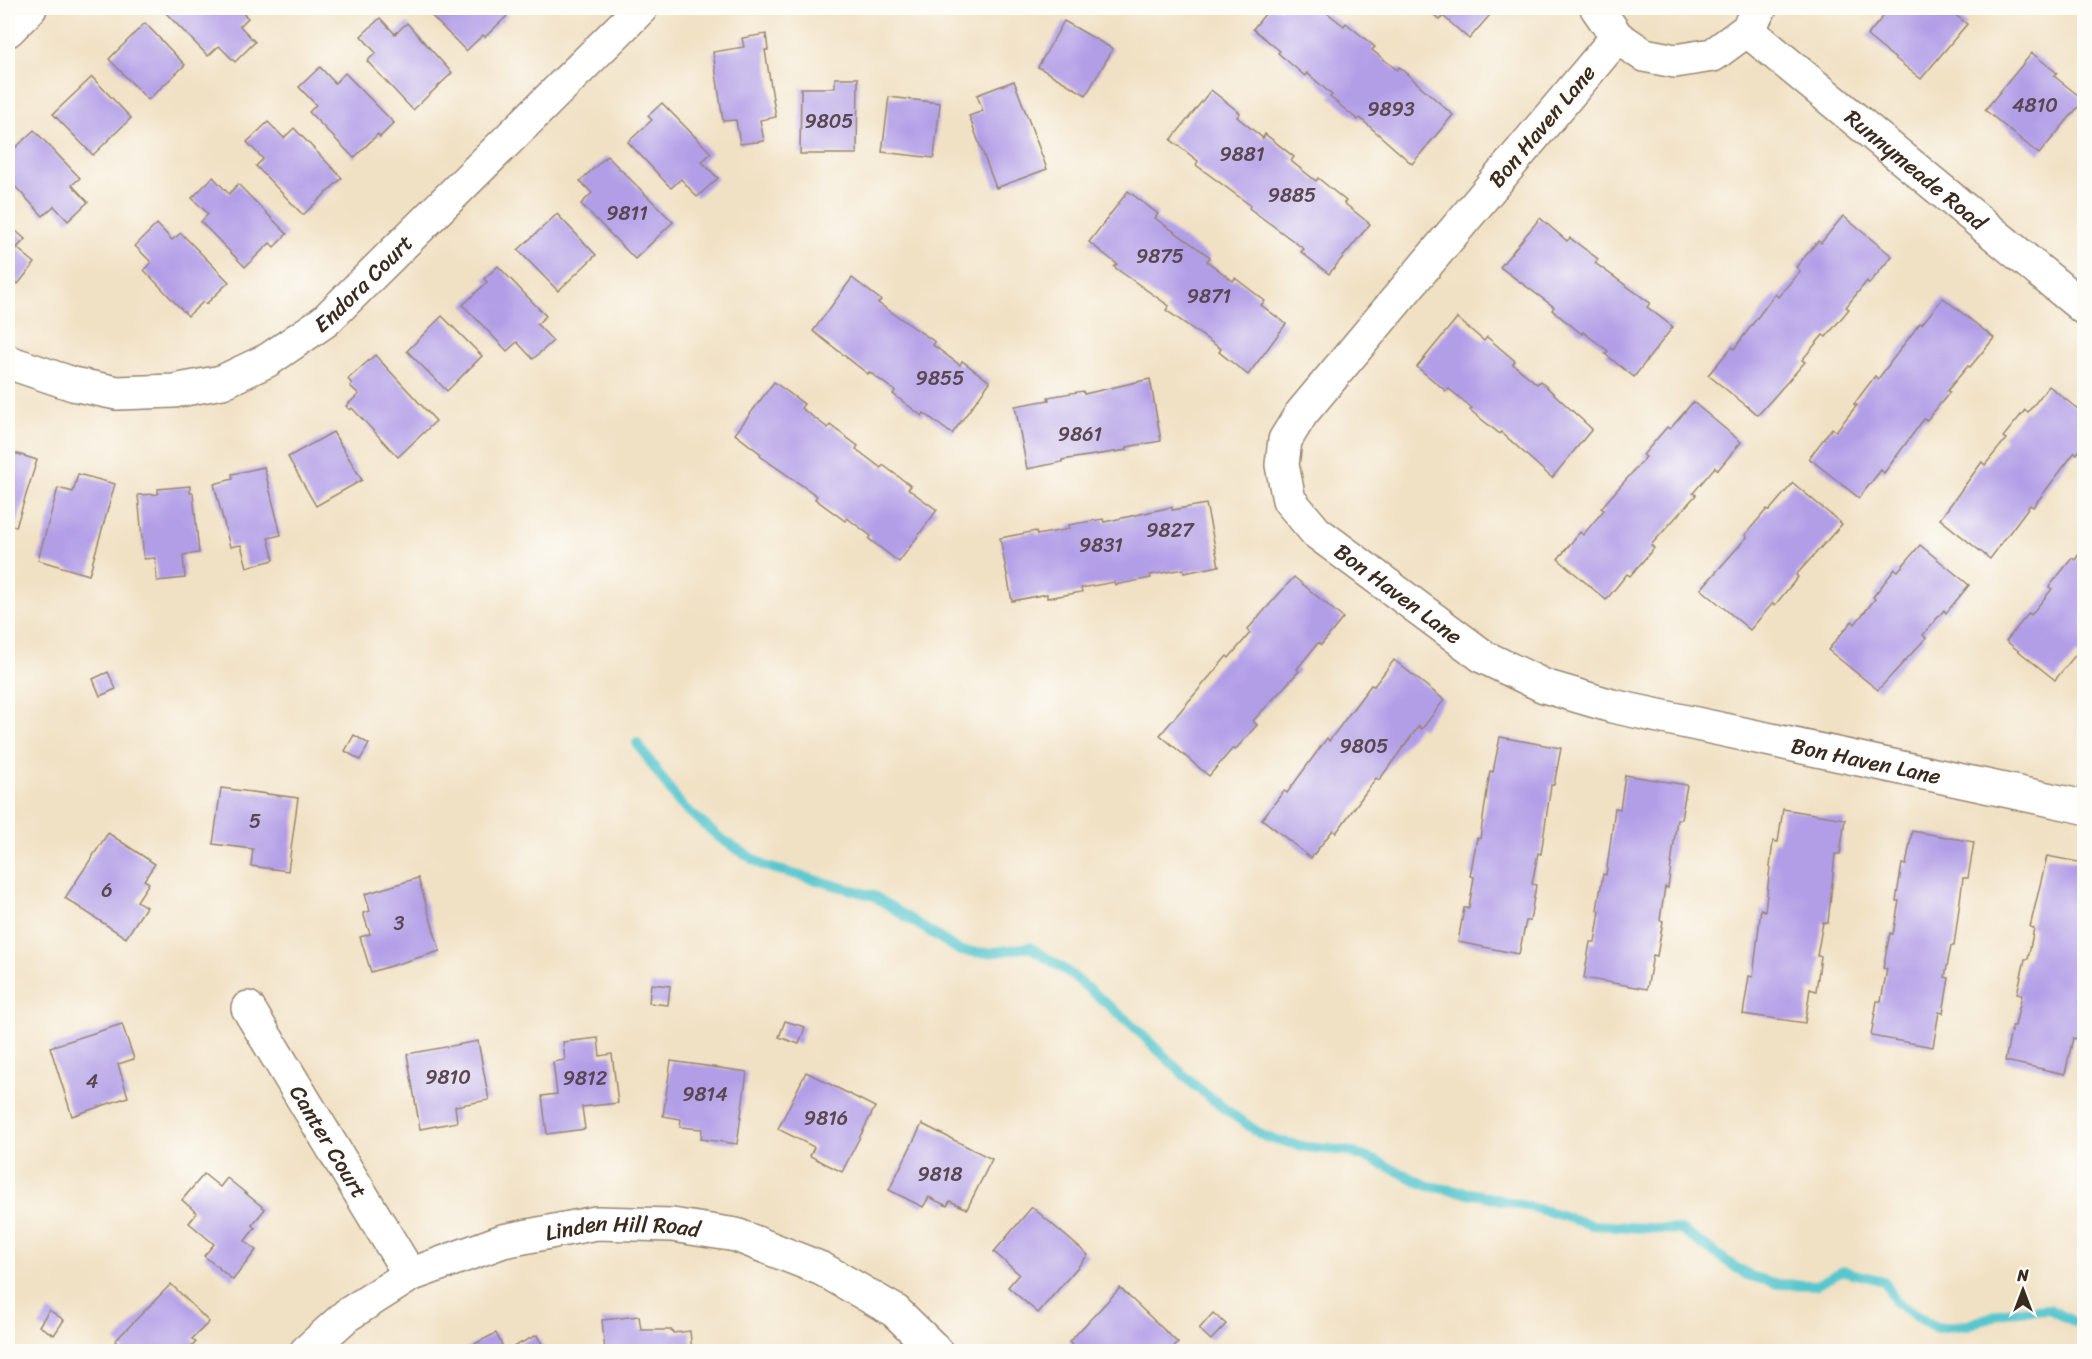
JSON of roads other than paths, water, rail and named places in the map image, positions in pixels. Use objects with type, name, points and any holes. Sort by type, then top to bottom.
[{"type":"street","points":[[8,30],[30,8]]},
{"type":"street","name":"Endora Court","points":[[8,362],[73,384],[117,393],[174,391],[222,382],[268,360],[325,321],[641,8]]},
{"type":"street","points":[[1597,8],[1617,37],[1644,55],[1675,62],[1713,55],[1753,19]]},
{"type":"street","name":"Runnymeade Road","points":[[1753,19],[2085,309]]},
{"type":"street","name":"Bon Haven Lane","points":[[1617,37],[1301,414],[1285,440],[1281,465],[1289,500],[1316,532],[1484,657],[1544,686],[1612,706],[2085,807]]},
{"type":"street","name":"Canter Court","points":[[248,1008],[410,1275]]},
{"type":"street","name":"Linden Hill Road","points":[[306,1352],[347,1315],[410,1275],[503,1241],[596,1223],[672,1225],[736,1235],[822,1269],[895,1311],[936,1352]]},
{"type":"waterway","points":[[637,743],[680,804],[720,838],[764,866],[874,896],[960,951],[988,953],[1030,947],[1068,972],[1129,1022],[1193,1084],[1265,1137],[1306,1147],[1347,1151],[1378,1162],[1428,1186],[1480,1195],[1592,1225],[1681,1230],[1747,1275],[1778,1284],[1816,1285],[1843,1271],[1884,1281],[1896,1302],[1935,1328],[1968,1325],[2004,1312],[2049,1309],[2084,1327]]}]
